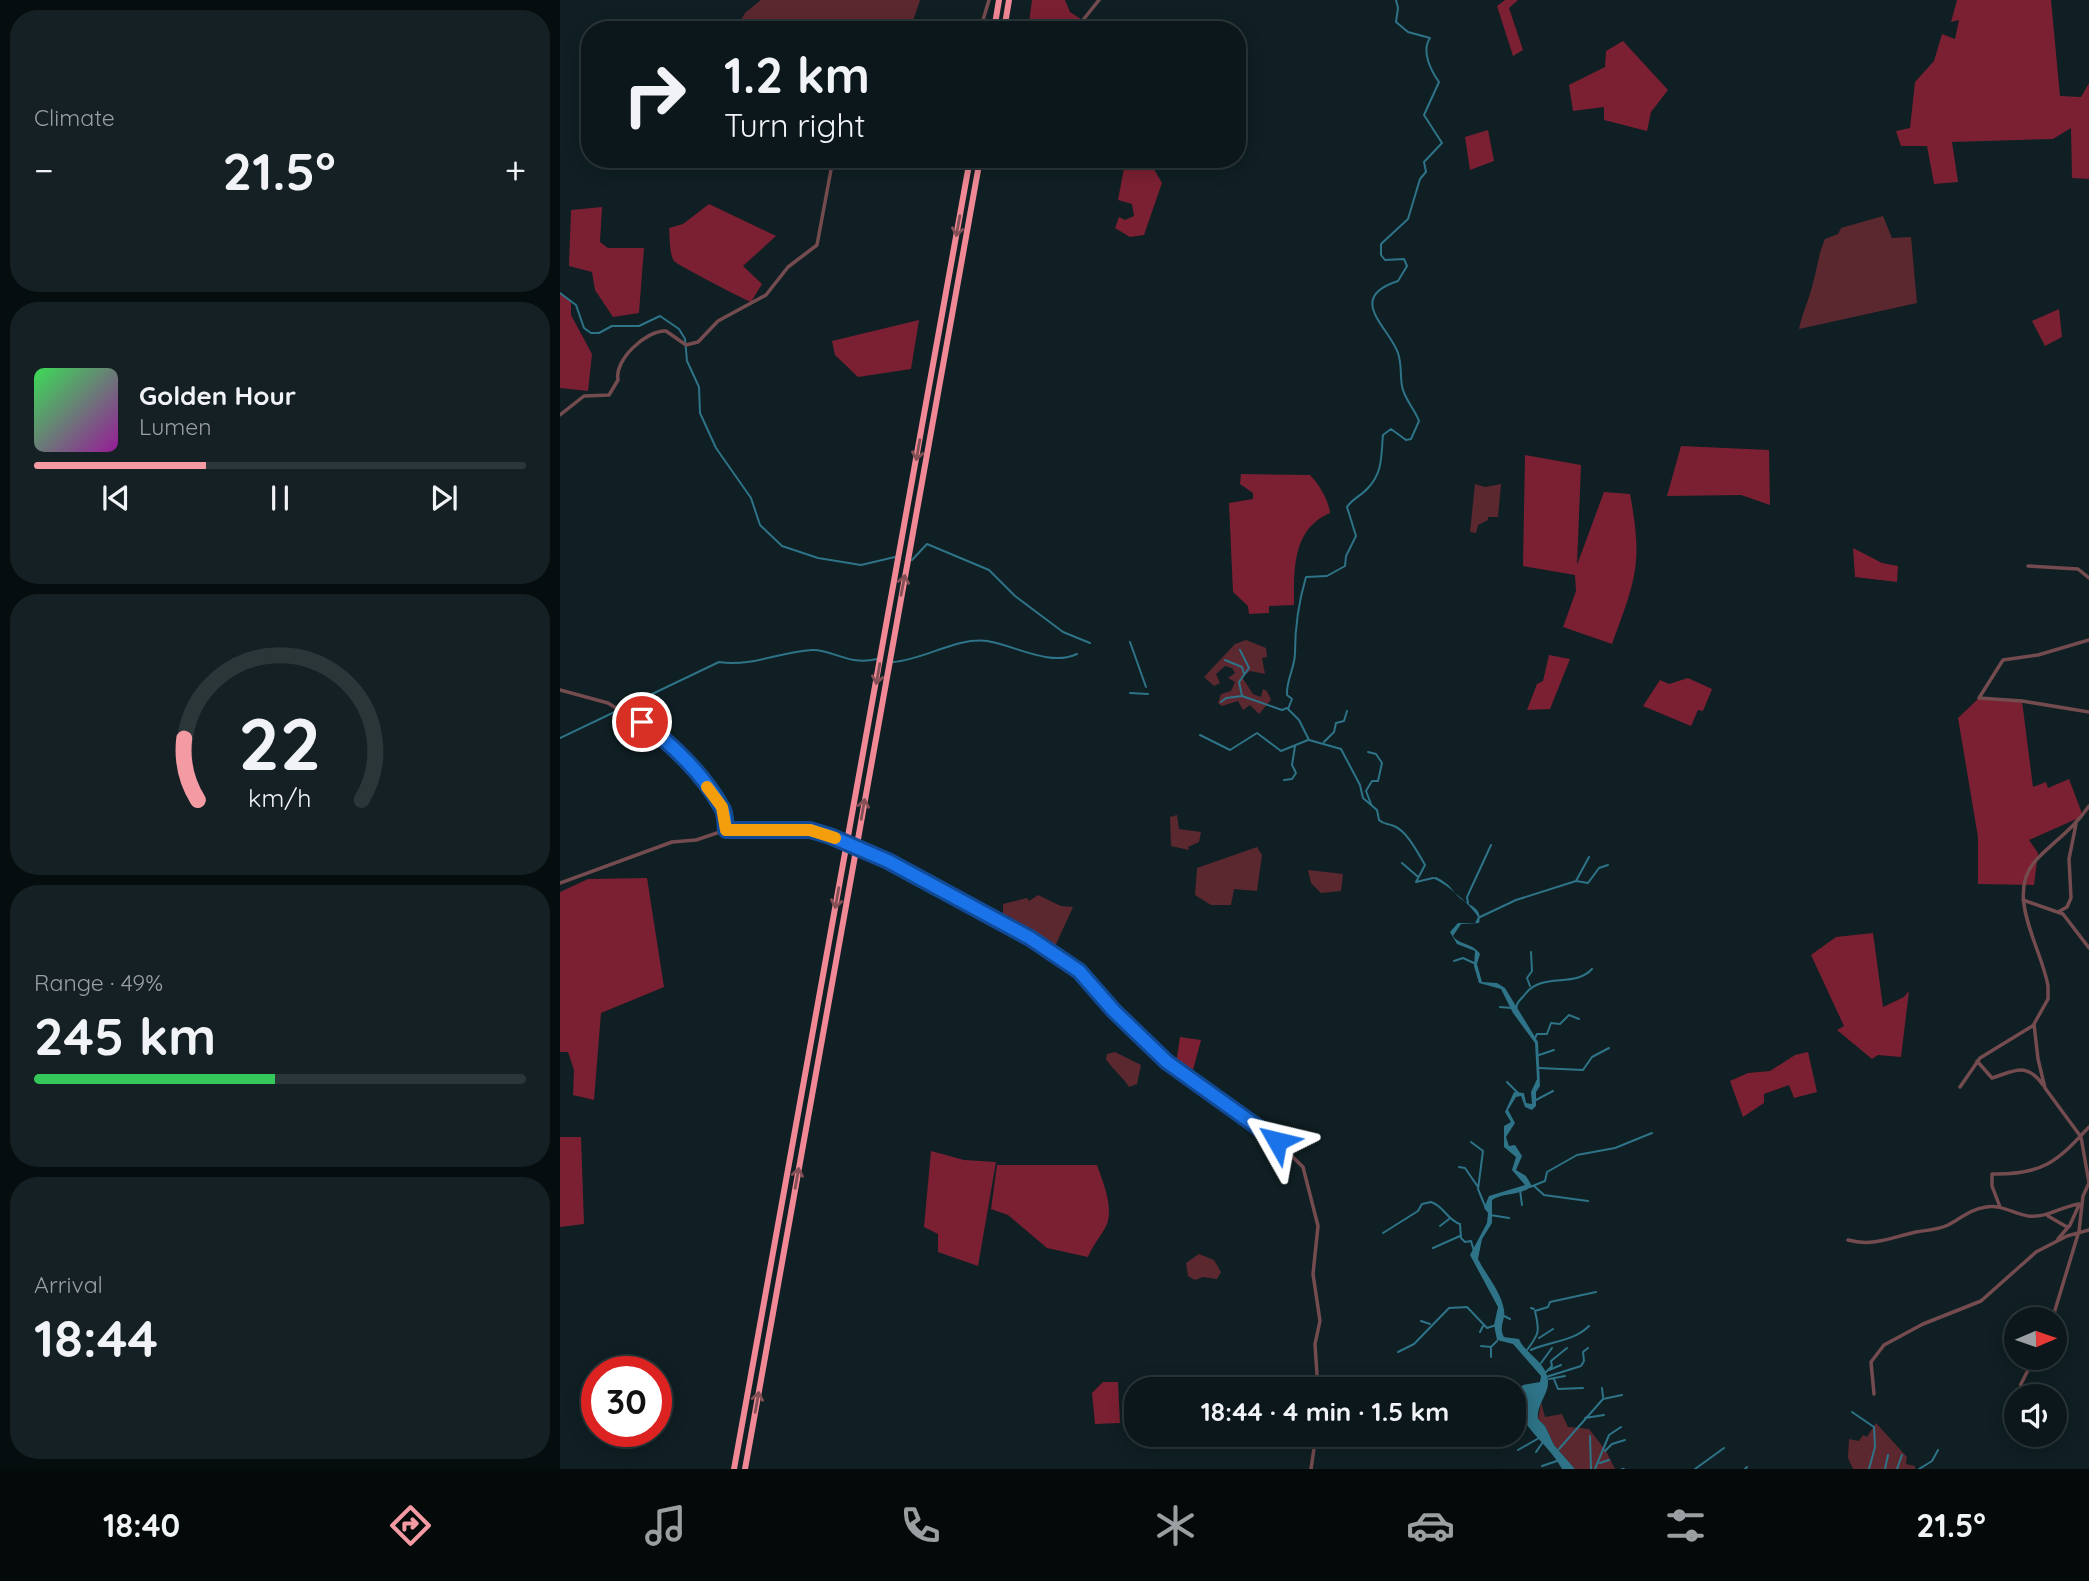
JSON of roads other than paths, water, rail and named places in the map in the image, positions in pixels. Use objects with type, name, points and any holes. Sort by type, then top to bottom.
[{"type":"highway","points":[[996,21],[999,0]]},
{"type":"highway","points":[[1006,21],[1009,0]]},
{"type":"highway","points":[[734,1469],[968,168]]},
{"type":"highway","points":[[745,1469],[978,168]]},
{"type":"street","points":[[983,21],[989,0]]},
{"type":"street","points":[[1082,21],[1099,0]]},
{"type":"street","points":[[560,415],[584,396],[609,395],[618,380],[616,371],[620,360],[649,334],[666,331],[686,345],[695,344],[718,321],[766,295],[788,267],[817,245],[831,168]]},
{"type":"street","points":[[2028,566],[2078,569],[2089,578]]},
{"type":"street","points":[[2089,640],[2038,655],[2003,660],[1979,698],[2022,701],[2089,712]]},
{"type":"street","points":[[560,690],[608,703],[663,737],[722,807],[726,830]]},
{"type":"street","points":[[1960,1087],[1977,1061],[2000,1043],[2034,1024],[2044,1010],[2048,986],[2023,900],[2023,878],[2037,858],[2076,824],[2089,806]]},
{"type":"street","points":[[2058,912],[2067,907],[2071,898],[2069,859],[2076,824]]},
{"type":"street","points":[[560,883],[671,842],[695,840],[726,830],[810,830],[888,861],[1003,923],[1076,968],[1114,1011],[1167,1062],[1263,1128],[1303,1167],[1318,1226],[1313,1274],[1320,1321],[1315,1345],[1317,1377]]},
{"type":"street","points":[[2023,900],[2058,912],[2081,935],[2089,948]]},
{"type":"street","points":[[2034,1024],[2045,1088]]},
{"type":"street","points":[[1977,1061],[1992,1077],[2007,1070],[2020,1069],[2035,1075],[2081,1137],[2088,1163],[2089,1182],[2068,1228],[2054,1244]]},
{"type":"street","points":[[2000,1207],[1992,1186],[1993,1174],[2012,1174],[2052,1164],[2089,1127]]},
{"type":"street","points":[[2056,1307],[2079,1231],[2083,1196]]},
{"type":"street","points":[[1848,1240],[1863,1243],[1894,1241],[1946,1226],[1969,1211],[2000,1207],[2025,1216],[2048,1216],[2062,1208],[2079,1204]]},
{"type":"street","points":[[2048,1216],[2068,1228]]},
{"type":"street","points":[[1874,1394],[1871,1362],[1884,1345],[1923,1324],[1981,1301],[2036,1252],[2079,1231],[2089,1230]]},
{"type":"street","points":[[1311,1469],[1314,1447]]},
{"type":"water","points":[[1436,877],[1445,882],[1455,892],[1431,878]]},
{"type":"water","points":[[1465,902],[1479,914],[1479,923],[1461,924],[1453,936],[1480,954],[1477,964],[1482,982],[1497,983],[1505,988],[1538,1042],[1540,1086],[1536,1092],[1536,1106],[1532,1110],[1525,1107],[1521,1096],[1516,1097],[1508,1110],[1515,1123],[1506,1137],[1509,1146],[1515,1145],[1522,1156],[1516,1170],[1526,1176],[1532,1186],[1492,1200],[1492,1223],[1482,1239],[1478,1259],[1502,1303],[1504,1337],[1519,1339],[1547,1374],[1548,1386],[1538,1419],[1545,1426],[1554,1445],[1575,1469],[1562,1469],[1526,1424],[1526,1384],[1540,1382],[1541,1376],[1513,1344],[1497,1340],[1494,1325],[1498,1307],[1470,1255],[1487,1223],[1488,1213],[1484,1208],[1489,1196],[1525,1185],[1512,1170],[1516,1157],[1504,1147],[1504,1126],[1511,1122],[1505,1112],[1514,1092],[1524,1093],[1526,1103],[1532,1104],[1531,1092],[1537,1079],[1535,1043],[1513,1013],[1501,989],[1479,983],[1474,966],[1475,951],[1457,944],[1450,932],[1458,923],[1475,923],[1478,917]]},
{"type":"waterway","points":[[1288,709],[1292,699],[1287,695],[1287,690],[1295,658],[1297,615],[1306,577],[1327,576],[1345,566],[1346,556],[1356,536],[1347,507],[1373,482],[1380,463],[1383,435],[1391,429],[1406,440],[1411,439],[1419,421],[1403,391],[1398,353],[1372,304],[1374,296],[1382,288],[1398,281],[1407,266],[1404,259],[1385,260],[1381,255],[1381,244],[1408,219],[1420,179],[1426,172],[1424,162],[1442,143],[1424,115],[1439,82],[1430,67],[1427,55],[1430,38],[1408,32],[1396,22],[1396,0]]},
{"type":"waterway","points":[[560,293],[576,305],[584,328],[591,333],[599,333],[612,326],[639,326],[660,316],[679,329],[685,339],[687,361],[699,387],[700,413],[716,448],[751,498],[760,525],[782,546],[818,558],[861,565],[895,557]]},
{"type":"waterway","points":[[912,560],[927,544],[989,570],[1015,596],[1063,632],[1090,643]]},
{"type":"waterway","points":[[893,662],[975,641],[998,643],[1044,657],[1077,654]]},
{"type":"waterway","points":[[1130,642],[1146,687]]},
{"type":"waterway","points":[[560,738],[719,662],[743,663],[812,650],[849,659],[877,659]]},
{"type":"waterway","points":[[1240,650],[1249,668],[1239,682],[1242,696],[1282,710],[1287,708],[1299,720],[1309,740],[1341,749],[1360,785],[1363,798],[1377,810],[1381,822],[1394,826],[1403,833],[1425,865],[1416,882],[1433,878]]},
{"type":"waterway","points":[[1225,660],[1242,667],[1244,674]]},
{"type":"waterway","points":[[1130,693],[1148,694]]},
{"type":"waterway","points":[[1221,702],[1226,698],[1242,696]]},
{"type":"waterway","points":[[1324,742],[1334,732],[1336,723],[1344,721],[1347,711]]},
{"type":"waterway","points":[[1200,735],[1230,750],[1257,733],[1281,751],[1308,740]]},
{"type":"waterway","points":[[1284,780],[1292,779],[1296,773],[1292,765],[1295,746]]},
{"type":"waterway","points":[[1368,752],[1376,754],[1382,763],[1378,781],[1372,781],[1366,791],[1371,804]]},
{"type":"waterway","points":[[1468,903],[1467,897],[1491,845]]},
{"type":"waterway","points":[[1480,917],[1516,900],[1576,881],[1589,857]]},
{"type":"waterway","points":[[1402,863],[1417,876]]},
{"type":"waterway","points":[[1576,881],[1588,883],[1599,868],[1608,865]]},
{"type":"waterway","points":[[1530,986],[1527,978],[1532,971],[1531,952]]},
{"type":"waterway","points":[[1454,961],[1463,958],[1476,964]]},
{"type":"waterway","points":[[1516,1012],[1519,1001],[1533,987],[1550,981],[1577,978],[1592,969]]},
{"type":"waterway","points":[[1500,1007],[1512,1008]]},
{"type":"waterway","points":[[1535,1038],[1537,1034],[1547,1034],[1551,1023],[1560,1024],[1569,1015],[1579,1019]]},
{"type":"waterway","points":[[1539,1068],[1583,1070],[1592,1057],[1609,1048]]},
{"type":"waterway","points":[[1539,1055],[1554,1050]]},
{"type":"waterway","points":[[1507,1082],[1518,1093]]},
{"type":"waterway","points":[[1536,1100],[1553,1091]]},
{"type":"waterway","points":[[1530,1187],[1545,1181],[1547,1172],[1577,1155],[1615,1148],[1652,1133]]},
{"type":"waterway","points":[[1471,1142],[1483,1151],[1478,1189],[1485,1206]]},
{"type":"waterway","points":[[1459,1167],[1465,1168],[1478,1187]]},
{"type":"waterway","points":[[1534,1186],[1544,1195],[1588,1201]]},
{"type":"waterway","points":[[1520,1190],[1522,1205]]},
{"type":"waterway","points":[[1383,1233],[1418,1211],[1422,1204],[1431,1202],[1460,1224],[1461,1238],[1465,1242],[1471,1241],[1474,1251]]},
{"type":"waterway","points":[[1490,1215],[1509,1218]]},
{"type":"waterway","points":[[1440,1226],[1449,1219]]},
{"type":"waterway","points":[[1433,1248],[1460,1236]]},
{"type":"waterway","points":[[1527,1350],[1537,1332],[1535,1311],[1548,1307],[1550,1302],[1596,1292]]},
{"type":"waterway","points":[[1398,1352],[1414,1344],[1449,1308],[1467,1307],[1487,1328],[1496,1325]]},
{"type":"waterway","points":[[1502,1315],[1510,1319]]},
{"type":"waterway","points":[[1421,1321],[1430,1324]]},
{"type":"waterway","points":[[1480,1332],[1483,1326]]},
{"type":"waterway","points":[[1531,1350],[1569,1338],[1589,1326]]},
{"type":"waterway","points":[[1539,1338],[1553,1329]]},
{"type":"waterway","points":[[1481,1346],[1491,1347],[1497,1341]]},
{"type":"waterway","points":[[1491,1347],[1491,1357]]},
{"type":"waterway","points":[[1541,1363],[1552,1348]]},
{"type":"waterway","points":[[1546,1372],[1552,1366],[1551,1361],[1567,1348]]},
{"type":"waterway","points":[[1546,1377],[1581,1366],[1584,1361],[1583,1352],[1588,1348]]},
{"type":"waterway","points":[[1549,1370],[1561,1365]]},
{"type":"waterway","points":[[1549,1379],[1565,1376]]},
{"type":"waterway","points":[[1554,1379],[1558,1389],[1583,1388]]},
{"type":"waterway","points":[[1602,1388],[1603,1397]]},
{"type":"waterway","points":[[1559,1449],[1603,1399],[1622,1395]]},
{"type":"waterway","points":[[1852,1412],[1874,1427],[1875,1447],[1869,1469]]},
{"type":"waterway","points":[[1585,1418],[1604,1415]]},
{"type":"waterway","points":[[1595,1469],[1609,1435],[1621,1427]]},
{"type":"waterway","points":[[1590,1436],[1591,1469]]},
{"type":"waterway","points":[[1518,1450],[1539,1438]]},
{"type":"waterway","points":[[1605,1451],[1612,1444],[1625,1440]]},
{"type":"waterway","points":[[1536,1452],[1543,1442]]},
{"type":"waterway","points":[[1695,1469],[1724,1448]]},
{"type":"waterway","points":[[1919,1469],[1932,1461],[1938,1450]]},
{"type":"waterway","points":[[1885,1469],[1888,1455]]},
{"type":"waterway","points":[[1897,1469],[1902,1455]]},
{"type":"waterway","points":[[1542,1466],[1560,1460]]},
{"type":"waterway","points":[[1600,1463],[1609,1460]]}]
